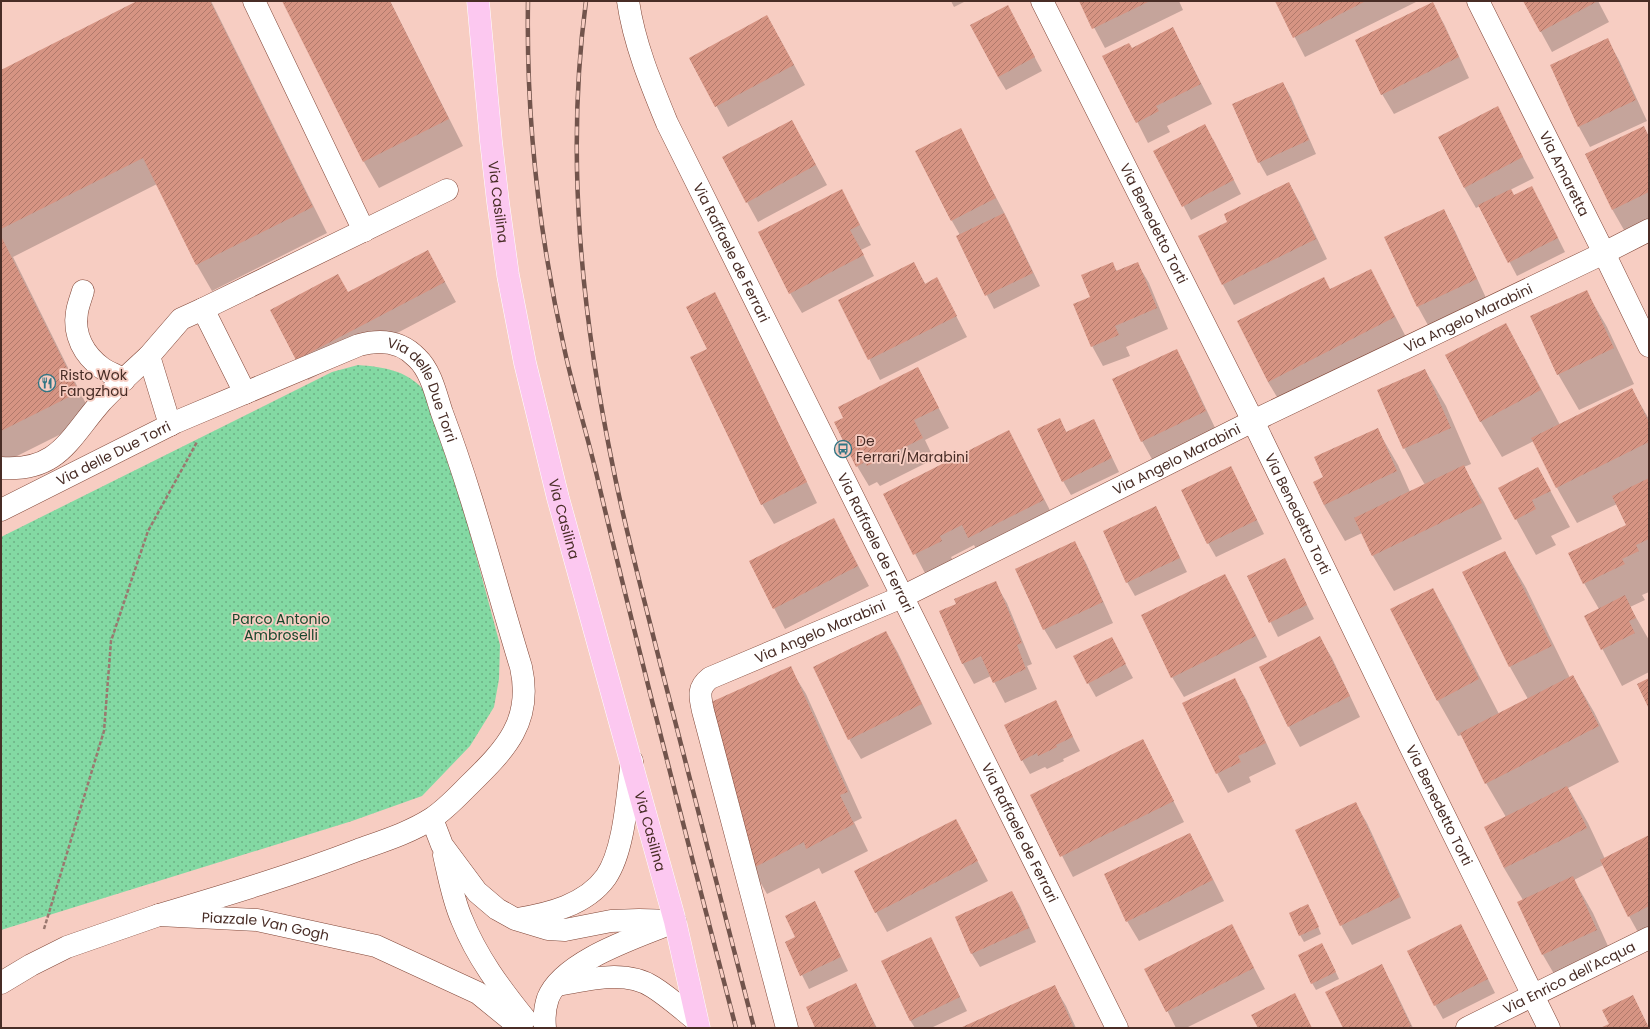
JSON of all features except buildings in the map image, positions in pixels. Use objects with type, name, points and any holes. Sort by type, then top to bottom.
[{"type":"main road","name":"Via Casilina","points":[[478,1],[495,172],[508,275],[520,339],[540,430],[558,498],[632,761],[675,921],[698,1024]]},
{"type":"street","points":[[254,1],[364,231]]},
{"type":"street","name":"Via Benedetto Torti","points":[[1042,1],[1253,421],[1410,746],[1549,1028]]},
{"type":"street","name":"Via Amaretta","points":[[1478,1],[1649,346]]},
{"type":"street","name":"Via Raffaele de Ferrari","points":[[628,5],[642,56],[667,123],[1116,1028]]},
{"type":"street","points":[[1,468],[31,467],[49,460],[59,453],[104,399],[149,356],[182,319],[447,190]]},
{"type":"street","name":"Via Angelo Marabini","points":[[787,1028],[703,712],[700,697],[702,685],[710,678],[902,597],[1253,421],[1649,230]]},
{"type":"street","points":[[83,291],[77,313],[78,337],[86,353],[103,369],[116,374],[124,380]]},
{"type":"street","points":[[203,309],[246,393]]},
{"type":"street","name":"Via delle Due Torri","points":[[1,510],[170,425],[351,348],[375,341],[400,345],[419,359],[428,374],[456,450],[521,667],[524,684],[522,713],[509,741],[492,762],[432,819],[408,831],[305,870],[159,915]]},
{"type":"street","points":[[149,356],[170,425]]},
{"type":"street","points":[[515,919],[544,914],[568,906],[592,891],[606,877],[612,866],[621,836],[632,761]]},
{"type":"street","points":[[432,819],[442,845],[451,887],[461,920],[478,953],[498,984],[532,1028]]},
{"type":"street","points":[[442,845],[477,892],[497,909],[515,919],[548,929],[565,930],[612,921],[675,921]]},
{"type":"street","name":"Piazzale Van Gogh","points":[[1,983],[48,956],[87,940],[159,915],[257,920],[376,946],[478,993],[521,1028]]},
{"type":"street","points":[[545,1028],[548,998],[557,985],[571,972],[596,954],[675,921]]},
{"type":"street","name":"Via Enrico dell'Acqua","points":[[1467,1028],[1649,938]]},
{"type":"street","points":[[557,985],[613,977],[633,979],[653,987],[698,1024]]},
{"type":"path","points":[[48,956],[44,927],[104,731],[112,641],[148,532],[217,405]]},
{"type":"green space","name":"Parco Antonio Ambroselli","points":[[358,365],[385,368],[409,378],[425,392],[439,417],[500,645],[499,679],[494,707],[470,746],[422,796],[352,821],[1,930],[1,537],[332,372]]},
{"type":"railway","points":[[528,1],[529,89],[536,177],[541,221],[556,308],[569,369],[595,468],[683,825],[736,1028]]},
{"type":"railway","points":[[586,1],[580,60],[577,119],[577,178],[580,238],[593,356],[614,472],[629,539],[754,1028]]},
{"type":"place","name":"Risto Wok Fangzhou","points":[[47,383]]},
{"type":"place","name":"De Ferrari/Marabini","points":[[843,449]]}]
